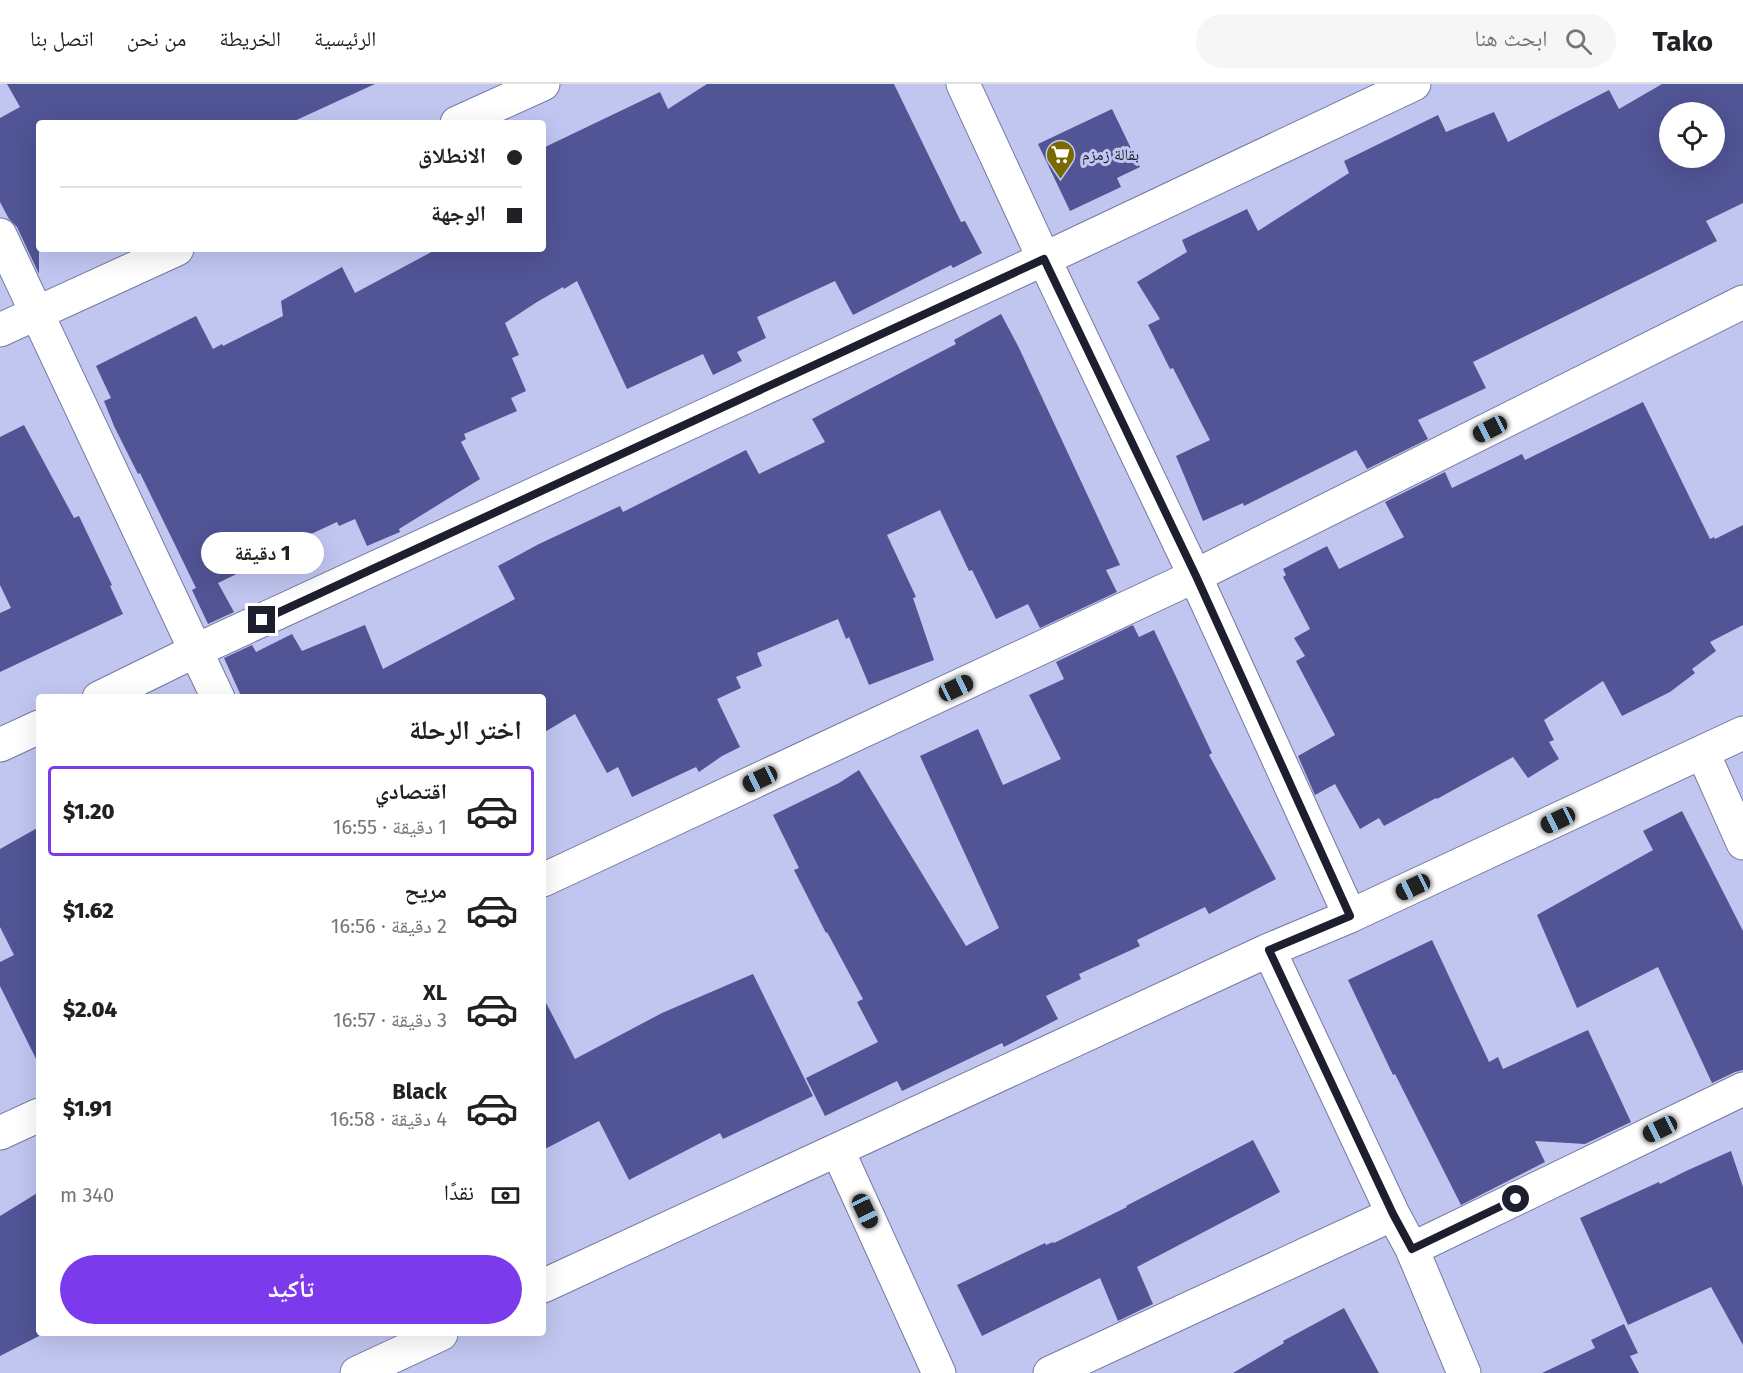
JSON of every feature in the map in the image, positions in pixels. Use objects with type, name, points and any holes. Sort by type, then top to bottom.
[{"type":"street","points":[[464,120],[543,84]]},
{"type":"street","points":[[963,84],[1196,576],[1350,916]]},
{"type":"street","points":[[107,694],[197,650],[1044,259],[1414,84]]},
{"type":"street","points":[[0,235],[216,694]]},
{"type":"street","points":[[0,330],[170,252]]},
{"type":"street","points":[[546,879],[1196,576],[1743,302]]},
{"type":"street","points":[[0,745],[36,728]]},
{"type":"street","points":[[546,1285],[1743,733]]},
{"type":"street","points":[[1703,753],[1743,843]]},
{"type":"street","points":[[1269,950],[1393,1214],[1412,1249],[1464,1373]]},
{"type":"street","points":[[1412,1249],[1743,1089]]},
{"type":"street","points":[[0,1133],[36,1116]]},
{"type":"street","points":[[838,1151],[939,1373]]},
{"type":"street","points":[[1050,1373],[1393,1214]]},
{"type":"street","points":[[357,1373],[437,1336]]},
{"type":"building","points":[[7,84],[375,84],[297,120],[36,120],[36,252],[39,252],[39,274],[17,227],[9,219],[0,202],[0,118],[20,107]]},
{"type":"building","points":[[707,84],[894,84],[961,222],[965,221],[982,253],[953,268],[951,265],[853,315],[835,281],[757,317],[766,338],[737,352],[742,361],[713,375],[703,354],[627,389],[577,281],[564,289],[563,287],[505,323],[519,355],[512,358],[526,391],[511,398],[517,411],[464,434],[466,439],[461,442],[480,479],[399,529],[400,532],[367,546],[355,519],[339,526],[337,522],[259,558],[261,562],[218,583],[234,612],[208,624],[192,590],[196,588],[140,473],[138,474],[114,426],[104,401],[111,398],[96,366],[196,316],[213,349],[222,344],[223,346],[283,316],[281,301],[342,267],[355,293],[431,252],[546,252],[546,147],[660,92],[668,109]]},
{"type":"building","points":[[1662,84],[1743,84],[1743,203],[1706,221],[1717,241],[1473,362],[1486,388],[1418,420],[1428,439],[1367,469],[1356,450],[1244,506],[1243,503],[1203,521],[1176,456],[1210,440],[1148,325],[1160,319],[1137,282],[1187,252],[1182,240],[1247,209],[1258,231],[1349,173],[1344,161],[1438,115],[1446,132],[1494,112],[1508,142],[1609,90],[1619,109]]},
{"type":"building","points":[[1112,109],[1140,167],[1117,178],[1121,187],[1070,211],[1038,144]]},
{"type":"building","points":[[1001,314],[1120,565],[1106,570],[1117,592],[1040,628],[1028,604],[996,619],[972,570],[969,571],[940,510],[887,535],[916,597],[913,598],[934,660],[869,685],[849,637],[846,639],[838,619],[757,653],[762,666],[736,677],[741,688],[717,699],[740,747],[699,772],[696,767],[632,797],[618,767],[607,773],[575,714],[546,731],[546,694],[240,694],[224,658],[252,645],[256,652],[292,634],[302,651],[365,625],[383,669],[515,599],[498,566],[620,506],[623,512],[746,450],[759,474],[825,442],[812,419],[956,344],[954,340]]},
{"type":"building","points":[[1643,402],[1710,539],[1714,537],[1715,539],[1743,525],[1743,625],[1710,642],[1716,651],[1692,669],[1695,673],[1670,692],[1622,716],[1603,681],[1544,720],[1554,740],[1549,742],[1559,759],[1528,778],[1513,757],[1384,826],[1379,818],[1360,829],[1335,784],[1315,795],[1298,756],[1335,735],[1296,661],[1305,656],[1294,638],[1310,629],[1283,577],[1286,575],[1283,569],[1327,546],[1339,569],[1404,537],[1385,502],[1445,472],[1452,488],[1522,454],[1525,460]]},
{"type":"building","points":[[24,425],[74,518],[79,516],[112,585],[110,586],[123,614],[0,672],[0,613],[11,608],[0,585],[0,437]]},
{"type":"building","points":[[1133,625],[1139,637],[1154,630],[1212,753],[1209,755],[1276,879],[1209,914],[1205,907],[1137,940],[1140,946],[1079,974],[1081,979],[1046,996],[1058,1019],[1004,1047],[1002,1043],[902,1091],[897,1081],[825,1116],[806,1078],[878,1042],[857,1002],[863,999],[794,870],[799,868],[773,815],[839,783],[859,770],[966,946],[999,928],[920,756],[978,729],[1003,785],[1061,759],[1029,695],[1064,679],[1056,662]]},
{"type":"building","points":[[1682,811],[1743,931],[1743,1070],[1712,1083],[1658,967],[1577,1008],[1537,915],[1653,850],[1643,831]]},
{"type":"building","points":[[36,829],[36,1059],[0,986],[0,962],[14,955],[0,927],[0,849]]},
{"type":"building","points":[[1432,940],[1489,1062],[1498,1057],[1503,1069],[1588,1030],[1631,1122],[1585,1144],[1535,1141],[1545,1162],[1461,1205],[1395,1074],[1393,1075],[1348,980]]},
{"type":"building","points":[[753,974],[813,1096],[723,1139],[720,1133],[629,1180],[599,1121],[546,1148],[546,1003],[575,1059],[662,1013]]},
{"type":"building","points":[[1253,1140],[1280,1192],[1137,1267],[1153,1304],[1118,1321],[1100,1278],[982,1336],[957,1285],[1045,1243],[1046,1245],[1054,1243]]},
{"type":"building","points":[[1731,1151],[1743,1187],[1743,1345],[1711,1287],[1628,1325],[1580,1218]]},
{"type":"building","points":[[36,1194],[36,1336],[39,1336],[0,1356],[0,1216]]},
{"type":"building","points":[[1344,1308],[1379,1373],[1233,1373],[1284,1343],[1283,1341]]},
{"type":"building","points":[[1624,1324],[1638,1353],[1630,1356],[1639,1373],[1542,1373],[1595,1348],[1591,1340]]},
{"type":"place","name":"بقالة زمزم","points":[[1061,180]]},
{"type":"route","points":[[262,620],[1044,259],[1196,576],[1350,916],[1269,950],[1393,1214],[1412,1249],[1516,1199]]}]
